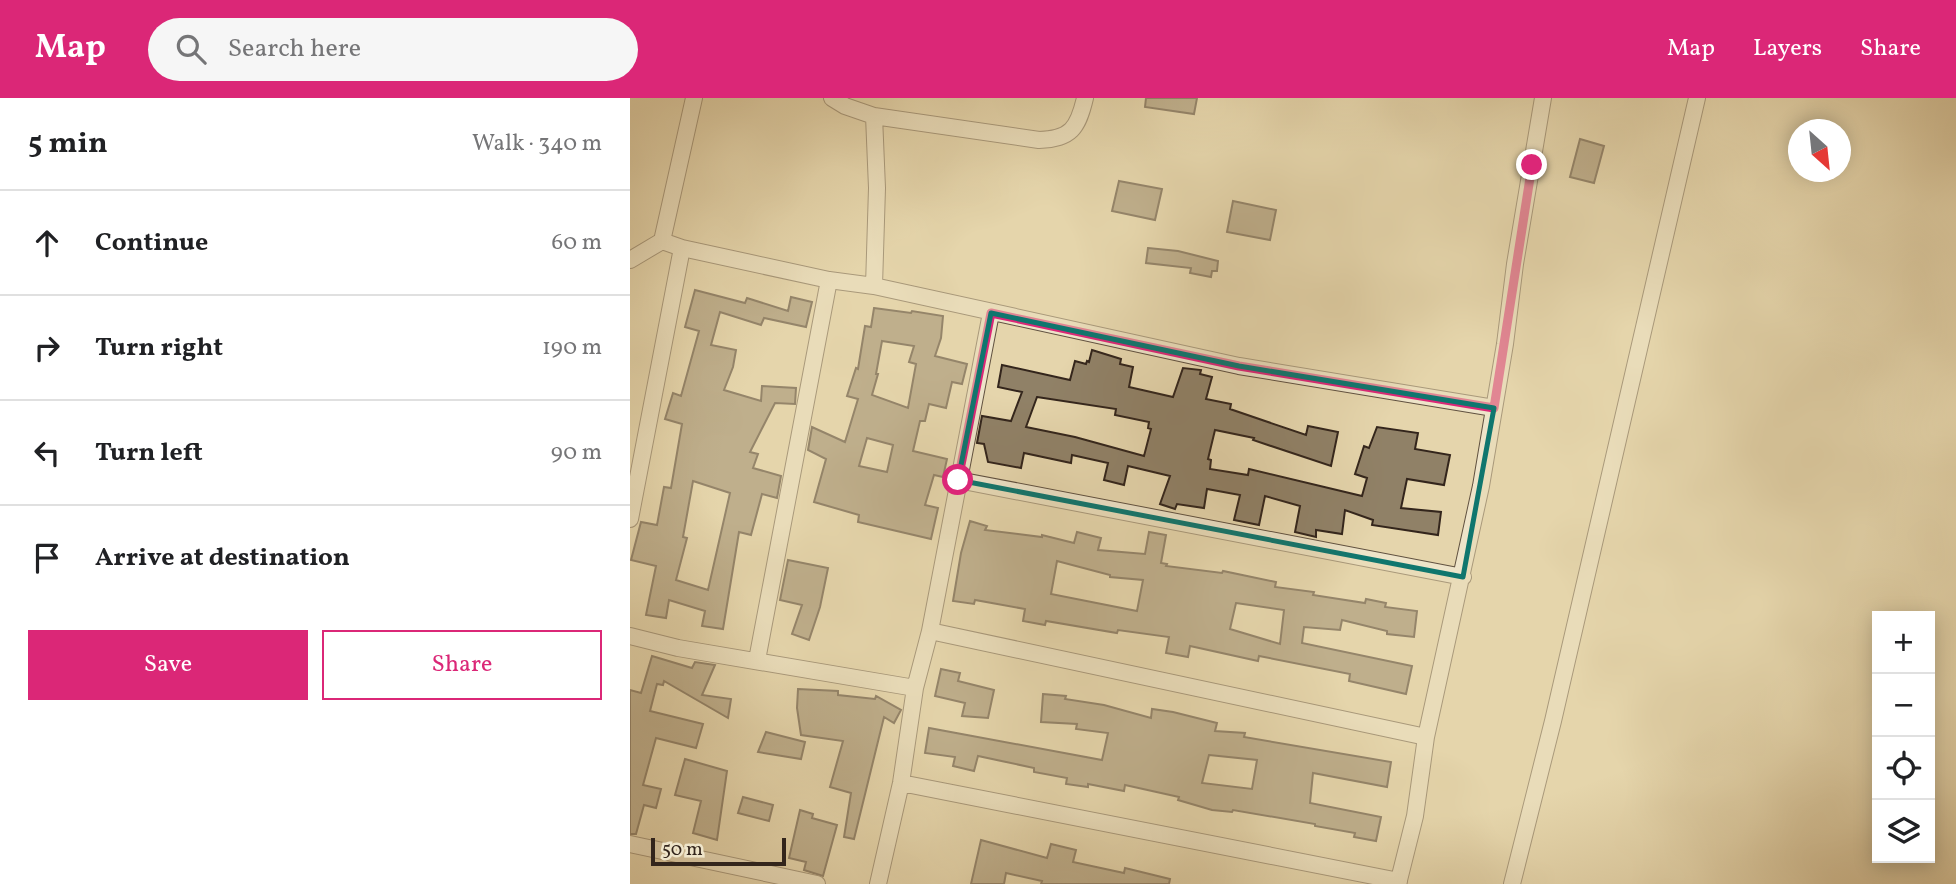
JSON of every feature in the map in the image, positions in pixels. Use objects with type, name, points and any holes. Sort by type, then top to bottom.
[{"type":"street","points":[[630,260],[662,241],[694,98]]},
{"type":"street","points":[[832,98],[845,106],[874,116],[1003,136],[1055,140],[1070,133],[1080,119],[1085,98]]},
{"type":"street","points":[[901,783],[1399,882],[1415,816],[1426,737],[1481,486],[1543,98]]},
{"type":"street","points":[[1512,884],[1553,721],[1697,98]]},
{"type":"street","points":[[874,116],[877,188],[874,286]]},
{"type":"street","points":[[662,241],[682,248],[829,280],[874,286],[1239,366],[1494,408]]},
{"type":"street","points":[[630,519],[682,248]]},
{"type":"street","points":[[757,660],[829,280]]},
{"type":"street","points":[[878,884],[901,783],[915,688],[930,631],[991,313]]},
{"type":"street","points":[[958,480],[1463,576]]},
{"type":"street","points":[[930,631],[1426,737]]},
{"type":"street","points":[[630,636],[678,648],[915,688]]},
{"type":"street","points":[[630,844],[817,884]]},
{"type":"highlighted area","points":[[991,313],[1239,366],[1494,408],[1463,577],[958,480]]},
{"type":"building","points":[[1146,98],[1197,98],[1194,114],[1145,107]]},
{"type":"building","points":[[1580,139],[1604,146],[1594,183],[1570,177]]},
{"type":"building","points":[[1119,181],[1162,189],[1155,220],[1112,211]]},
{"type":"building","points":[[1233,201],[1276,210],[1270,240],[1227,232]]},
{"type":"building","points":[[1148,248],[1178,251],[1218,261],[1217,271],[1212,271],[1211,277],[1190,273],[1191,268],[1146,263]]},
{"type":"building","points":[[695,290],[745,303],[747,298],[788,311],[791,297],[812,302],[806,327],[764,318],[761,325],[720,312],[711,345],[736,350],[724,390],[761,401],[762,386],[796,388],[795,404],[775,403],[750,452],[758,454],[753,468],[781,476],[777,498],[762,494],[751,535],[739,532],[723,629],[702,626],[705,611],[669,600],[666,618],[646,615],[656,566],[631,560],[641,522],[657,525],[664,487],[671,488],[682,424],[665,419],[673,393],[681,396],[699,331],[685,327]],"holes":[[[693,481],[730,493],[708,590],[676,580],[687,538],[683,537]]]},
{"type":"building","points":[[874,308],[943,316],[941,338],[935,356],[967,364],[962,384],[952,382],[946,408],[929,404],[925,421],[920,421],[913,451],[947,459],[943,477],[934,475],[925,505],[938,508],[931,539],[858,522],[859,515],[814,502],[826,459],[808,450],[812,427],[845,442],[858,399],[847,396],[856,368],[858,369],[865,326],[871,327]],"holes":[[[882,341],[914,346],[909,362],[916,364],[908,408],[872,395]],[[867,438],[893,445],[887,472],[859,466]]]},
{"type":"building","points":[[1092,350],[1121,359],[1120,364],[1133,367],[1129,387],[1173,397],[1183,368],[1201,370],[1200,374],[1212,377],[1206,399],[1231,404],[1230,409],[1306,435],[1308,426],[1338,432],[1331,466],[1253,440],[1254,438],[1215,430],[1208,459],[1211,460],[1210,469],[1248,475],[1249,469],[1362,496],[1367,478],[1355,474],[1364,446],[1369,448],[1377,427],[1418,433],[1415,449],[1450,455],[1444,485],[1407,479],[1401,508],[1441,512],[1438,535],[1372,525],[1373,520],[1345,510],[1342,534],[1316,530],[1316,537],[1295,532],[1300,506],[1265,496],[1259,525],[1234,520],[1240,495],[1207,489],[1204,508],[1177,504],[1175,509],[1160,504],[1170,476],[1128,466],[1124,485],[1104,480],[1108,463],[1072,455],[1071,463],[1024,453],[1021,468],[988,462],[984,444],[977,443],[982,416],[1011,421],[1022,392],[998,387],[1002,365],[1070,380],[1075,361],[1086,364]],"holes":[[[1037,397],[1116,409],[1115,415],[1149,422],[1148,428],[1151,429],[1144,456],[1026,427]]]},
{"type":"building","points":[[970,521],[987,526],[985,530],[1042,535],[1074,543],[1077,532],[1101,538],[1098,550],[1145,554],[1149,532],[1166,535],[1161,563],[1167,564],[1166,566],[1223,571],[1276,582],[1275,587],[1314,592],[1313,595],[1365,603],[1366,599],[1386,603],[1385,607],[1417,611],[1414,637],[1387,634],[1387,631],[1342,620],[1340,630],[1304,627],[1302,643],[1412,666],[1406,694],[1349,681],[1350,674],[1259,656],[1258,661],[1190,646],[1188,657],[1166,653],[1169,637],[1118,630],[1117,633],[1046,621],[1045,625],[1023,621],[1025,609],[975,600],[974,604],[953,601],[961,553]],"holes":[[[1057,561],[1110,577],[1143,580],[1137,611],[1051,594]],[[1236,603],[1284,610],[1280,644],[1230,629]]]},
{"type":"building","points":[[788,560],[828,568],[820,607],[809,640],[792,634],[802,605],[780,600]]},
{"type":"building","points":[[652,656],[692,668],[695,662],[715,665],[702,695],[731,699],[728,718],[664,681],[663,685],[657,684],[650,711],[703,724],[696,748],[656,738],[643,785],[661,789],[656,808],[644,805],[636,834],[630,834],[630,690],[641,693]]},
{"type":"building","points":[[941,669],[960,673],[958,681],[994,690],[988,718],[962,716],[965,703],[935,696]]},
{"type":"building","points":[[798,689],[838,691],[838,695],[875,699],[876,696],[901,710],[894,723],[884,717],[854,839],[844,837],[851,793],[830,787],[843,741],[801,735],[797,708]]},
{"type":"building","points":[[1043,694],[1066,696],[1065,699],[1104,705],[1151,718],[1152,709],[1173,712],[1217,723],[1215,731],[1245,733],[1244,737],[1391,762],[1387,787],[1313,773],[1310,803],[1381,817],[1376,841],[1315,824],[1233,810],[1212,810],[1178,800],[1179,797],[1125,785],[1124,791],[1088,784],[1088,787],[1066,784],[1067,778],[978,756],[974,771],[953,766],[955,757],[925,753],[929,728],[1102,760],[1108,733],[1076,729],[1077,724],[1041,722]],"holes":[[[1209,755],[1257,760],[1252,789],[1202,783]]]},
{"type":"building","points":[[766,732],[805,742],[801,759],[758,752]]},
{"type":"building","points":[[685,759],[727,771],[717,840],[693,833],[701,801],[675,795]]},
{"type":"building","points":[[743,797],[773,805],[769,821],[738,813]]},
{"type":"building","points":[[800,810],[813,814],[812,818],[837,825],[823,876],[804,870],[806,862],[789,858]]},
{"type":"building","points":[[981,840],[1047,858],[1051,844],[1076,850],[1073,862],[1124,873],[1125,868],[1170,879],[1169,884],[1041,884],[1042,881],[1006,873],[1004,884],[971,884]]},
{"type":"route","points":[[958,480],[991,313],[1239,366],[1494,408],[1532,165]]}]
